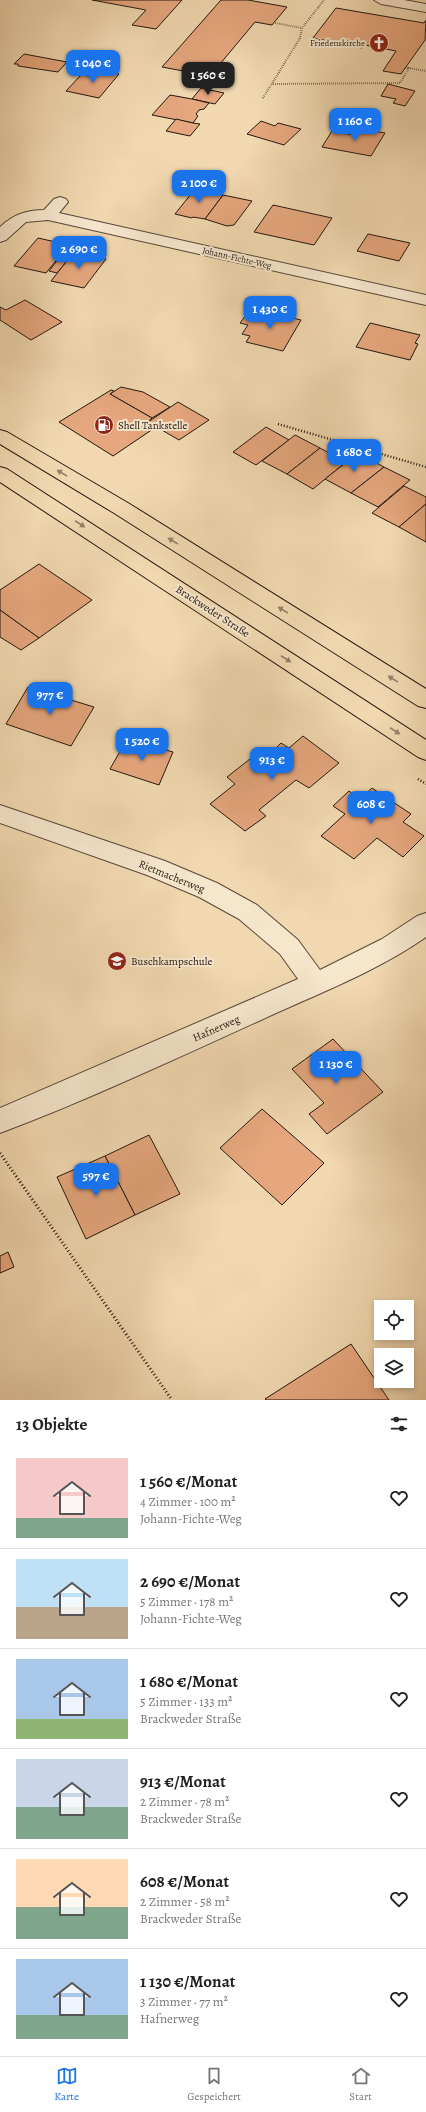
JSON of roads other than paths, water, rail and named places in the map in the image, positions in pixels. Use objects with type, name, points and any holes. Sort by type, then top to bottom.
[{"type":"main road","points":[[0,436],[121,508],[426,700]]},
{"type":"main road","name":"Brackweder Straße","points":[[0,473],[426,751]]},
{"type":"street","points":[[381,0],[426,8]]},
{"type":"street","points":[[48,215],[60,202]]},
{"type":"street","name":"Johann-Fichte-Weg","points":[[0,237],[15,221],[23,217],[48,215],[426,300]]},
{"type":"street","name":"Rietmacherweg","points":[[0,814],[156,868],[208,890],[248,912],[289,947],[316,983]]},
{"type":"street","name":"Hafnerweg","points":[[0,1121],[213,1030],[316,983],[401,941],[426,923]]},
{"type":"place","name":"Friedenskirche","points":[[379,43]]},
{"type":"place","name":"Shell Tankstelle","points":[[104,425]]},
{"type":"place","name":"Buschkampschule","points":[[117,961]]}]
